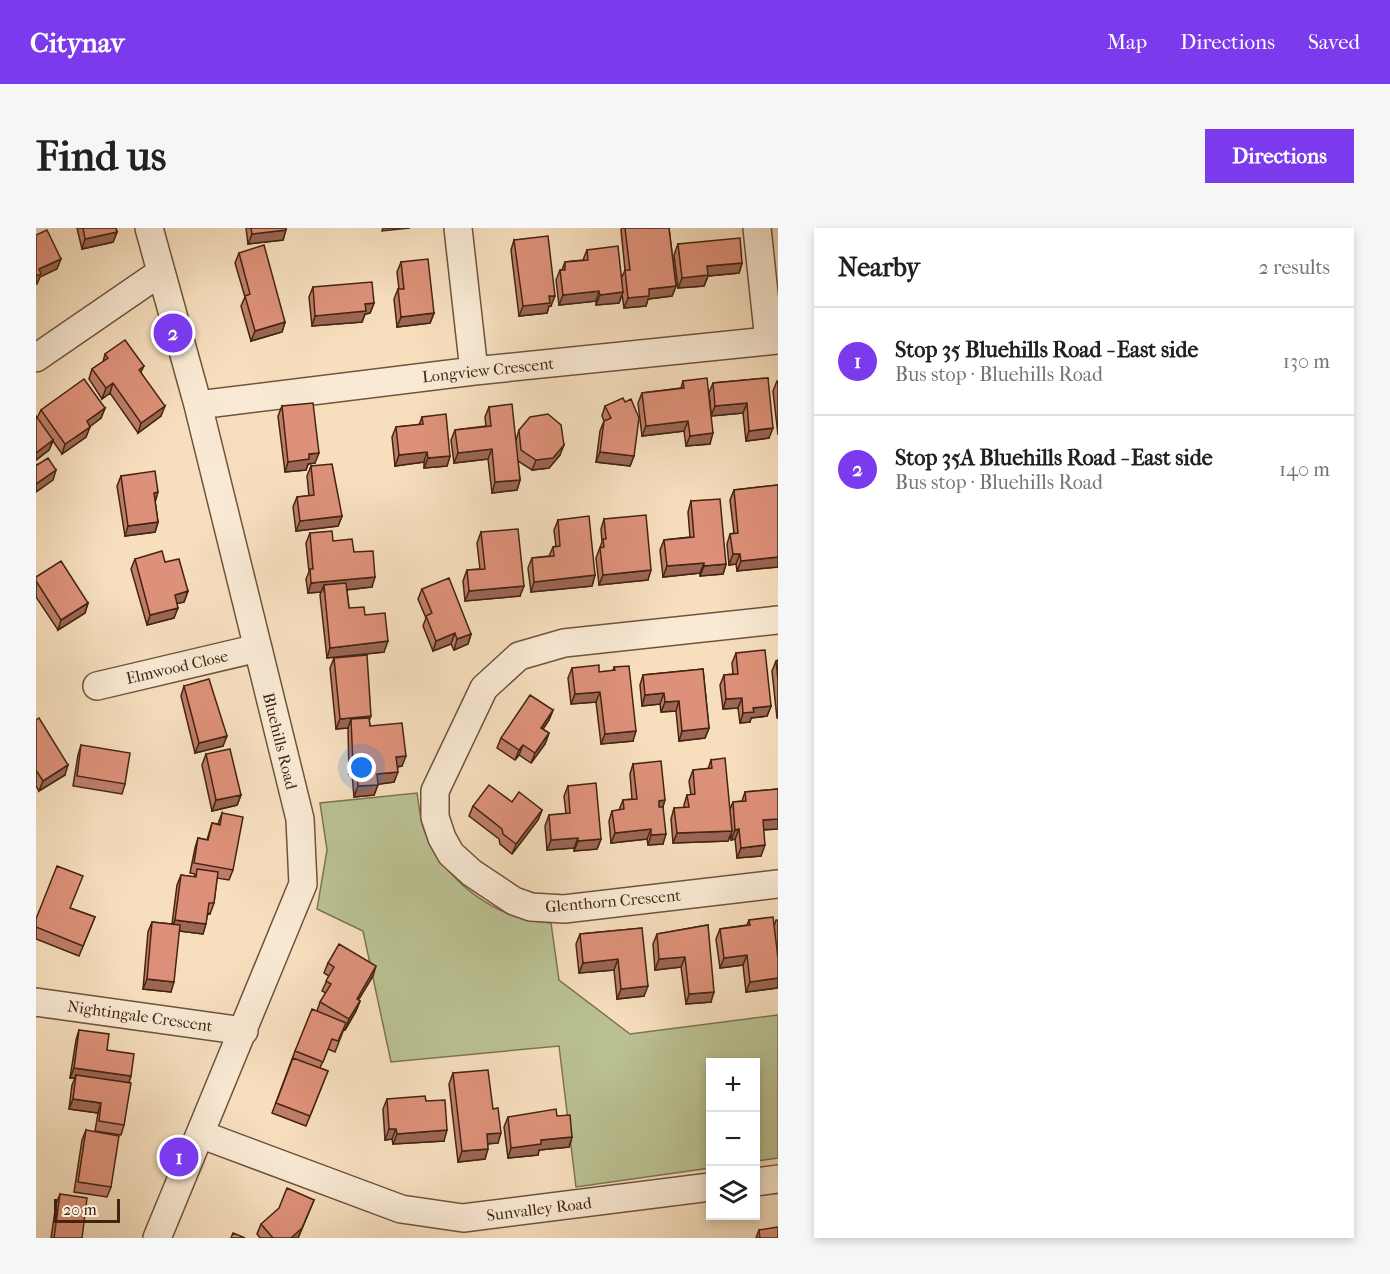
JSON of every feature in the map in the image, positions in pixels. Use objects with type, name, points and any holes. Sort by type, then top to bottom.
[{"type":"street","name":"Bluehills Road","points":[[149,228],[198,405],[300,819],[303,884],[157,1238]]},
{"type":"street","points":[[458,228],[474,371]]},
{"type":"street","points":[[757,228],[773,340]]},
{"type":"street","points":[[36,358],[161,272]]},
{"type":"street","name":"Longview Crescent","points":[[198,405],[474,371],[773,340]]},
{"type":"street","name":"Glenthorn Crescent","points":[[778,620],[564,643],[519,656],[484,687],[435,791],[435,817],[442,838],[451,854],[495,890],[531,907],[564,909],[778,884]]},
{"type":"street","name":"Elmwood Close","points":[[97,686],[258,648]]},
{"type":"street","name":"Nightingale Crescent","points":[[36,1002],[244,1031]]},
{"type":"street","name":"Sunvalley Road","points":[[200,1134],[401,1209],[463,1218],[706,1188]]},
{"type":"street","points":[[760,1181],[778,1179]]},
{"type":"green space","points":[[417,793],[424,830],[445,866],[475,895],[492,906],[511,915],[551,923],[559,980],[630,1034],[778,1015],[778,1158],[760,1160],[760,1058],[706,1058],[706,1169],[576,1187],[559,1046],[391,1062],[363,931],[317,909],[327,850],[320,803]]},
{"type":"building","points":[[83,228],[116,228],[117,232],[85,239]]},
{"type":"building","points":[[251,228],[286,228],[286,230],[252,234]]},
{"type":"building","points":[[625,228],[669,228],[676,286],[649,289],[649,296],[628,298],[625,270],[630,270]]},
{"type":"building","points":[[47,230],[61,259],[39,269],[41,274],[36,276],[36,235]]},
{"type":"building","points":[[548,236],[555,296],[549,296],[550,303],[523,306],[514,240]]},
{"type":"building","points":[[740,238],[742,263],[707,266],[708,275],[682,278],[678,244]]},
{"type":"building","points":[[264,245],[285,322],[255,331],[245,296],[250,294],[239,253]]},
{"type":"building","points":[[618,246],[623,292],[600,295],[599,291],[563,295],[560,270],[565,270],[565,262],[588,260],[587,250]]},
{"type":"building","points":[[428,259],[434,313],[401,317],[398,289],[404,289],[401,262]]},
{"type":"building","points":[[372,282],[374,303],[365,304],[366,311],[315,316],[313,287]]},
{"type":"building","points":[[125,340],[144,366],[139,370],[165,406],[141,423],[113,383],[106,388],[92,369],[108,358],[105,354]]},
{"type":"building","points":[[707,378],[713,433],[690,436],[688,421],[646,426],[642,393],[684,388],[683,381]]},
{"type":"building","points":[[768,378],[773,428],[749,431],[747,403],[715,406],[713,383]]},
{"type":"building","points":[[84,379],[105,408],[87,421],[90,427],[65,444],[41,410]]},
{"type":"building","points":[[623,398],[625,402],[631,399],[639,418],[634,456],[600,452],[604,421],[611,418],[605,406]]},
{"type":"building","points":[[313,403],[319,453],[309,454],[309,459],[288,462],[282,406]]},
{"type":"building","points":[[512,404],[520,480],[495,482],[492,449],[458,453],[455,430],[491,426],[489,407]]},
{"type":"building","points":[[446,414],[450,456],[428,458],[427,452],[399,455],[396,427],[423,424],[422,417]]},
{"type":"building","points":[[548,414],[561,425],[564,445],[553,458],[536,460],[521,450],[519,430],[530,417]]},
{"type":"building","points":[[36,416],[53,440],[36,453]]},
{"type":"building","points":[[48,458],[56,470],[36,484],[36,464]]},
{"type":"building","points":[[332,464],[342,516],[300,521],[297,497],[314,495],[311,466]]},
{"type":"building","points":[[155,471],[158,492],[154,493],[158,522],[128,526],[121,476]]},
{"type":"building","points":[[778,485],[778,557],[741,561],[740,554],[733,554],[730,534],[738,533],[734,490]]},
{"type":"building","points":[[720,499],[726,564],[667,566],[664,540],[694,537],[691,501]]},
{"type":"building","points":[[646,515],[651,570],[603,575],[600,548],[604,547],[603,539],[606,539],[604,519]]},
{"type":"building","points":[[589,516],[595,575],[534,582],[532,558],[554,556],[553,547],[560,546],[558,520]]},
{"type":"building","points":[[518,529],[524,586],[469,591],[467,570],[485,569],[481,532]]},
{"type":"building","points":[[332,531],[333,541],[352,539],[354,552],[373,551],[375,577],[311,583],[310,569],[313,569],[310,533]]},
{"type":"building","points":[[162,551],[165,562],[179,559],[188,591],[175,595],[178,608],[150,615],[135,559]]},
{"type":"building","points":[[61,561],[88,603],[61,620],[36,581],[36,577]]},
{"type":"building","points":[[449,578],[471,634],[457,639],[455,633],[436,641],[426,616],[432,613],[422,589]]},
{"type":"building","points":[[346,583],[349,608],[364,607],[365,615],[385,613],[388,641],[330,648],[324,585]]},
{"type":"building","points":[[765,650],[771,706],[753,708],[754,712],[743,713],[742,698],[726,699],[724,675],[738,674],[736,653]]},
{"type":"building","points":[[367,655],[371,716],[340,719],[334,658]]},
{"type":"building","points":[[599,665],[599,672],[615,670],[614,667],[629,666],[636,731],[605,734],[600,692],[575,694],[572,668]]},
{"type":"building","points":[[703,669],[709,728],[682,731],[679,701],[665,702],[664,693],[645,695],[643,675]]},
{"type":"building","points":[[209,679],[227,736],[199,743],[184,686]]},
{"type":"building","points":[[530,695],[553,710],[541,728],[549,733],[535,753],[523,745],[519,750],[501,738]]},
{"type":"building","points":[[39,718],[68,765],[43,781],[36,770],[36,720]]},
{"type":"building","points":[[369,718],[370,726],[402,723],[406,756],[396,757],[398,772],[377,774],[378,785],[358,786],[356,764],[353,764],[351,719]]},
{"type":"building","points":[[81,745],[130,753],[125,784],[77,776]]},
{"type":"building","points":[[230,749],[241,795],[216,800],[206,754]]},
{"type":"building","points":[[725,758],[732,831],[677,833],[674,808],[689,807],[687,795],[695,794],[693,770],[712,768],[711,760]]},
{"type":"building","points":[[661,761],[665,800],[659,801],[659,807],[663,807],[666,834],[651,835],[651,829],[615,833],[612,811],[624,809],[623,800],[637,799],[633,764]]},
{"type":"building","points":[[596,783],[601,839],[551,840],[549,815],[570,813],[568,786]]},
{"type":"building","points":[[489,785],[512,802],[519,792],[542,810],[516,844],[503,834],[502,829],[473,806]]},
{"type":"building","points":[[778,789],[778,819],[763,820],[765,845],[741,848],[739,829],[735,830],[733,802],[746,801],[745,792]]},
{"type":"building","points":[[222,813],[243,817],[233,870],[194,863],[198,838],[208,840],[212,823],[220,825]]},
{"type":"building","points":[[57,866],[83,876],[70,908],[95,917],[83,946],[36,927],[36,919]]},
{"type":"building","points":[[197,869],[218,872],[214,903],[209,903],[206,924],[175,920],[181,875],[196,877]]},
{"type":"building","points":[[773,917],[778,978],[750,982],[747,955],[724,958],[720,929],[750,925],[749,920]]},
{"type":"building","points":[[152,922],[180,925],[174,982],[147,979]]},
{"type":"building","points":[[708,925],[714,992],[689,994],[685,957],[659,959],[657,934]]},
{"type":"building","points":[[642,928],[648,986],[621,989],[618,959],[583,963],[580,934]]},
{"type":"building","points":[[339,944],[376,966],[357,999],[360,1001],[349,1019],[320,1002],[331,984],[326,981],[334,967],[328,963]]},
{"type":"building","points":[[312,1009],[346,1023],[338,1041],[332,1039],[323,1062],[295,1051]]},
{"type":"building","points":[[79,1030],[109,1034],[107,1050],[134,1054],[131,1076],[74,1068]]},
{"type":"building","points":[[293,1058],[328,1071],[310,1116],[276,1103]]},
{"type":"building","points":[[488,1070],[493,1109],[498,1108],[501,1133],[487,1134],[488,1149],[462,1151],[453,1073]]},
{"type":"building","points":[[76,1075],[131,1083],[124,1125],[99,1121],[101,1103],[73,1099]]},
{"type":"building","points":[[425,1096],[426,1101],[445,1100],[447,1130],[397,1134],[396,1129],[389,1129],[387,1099]]},
{"type":"building","points":[[556,1109],[557,1116],[570,1115],[572,1137],[541,1140],[541,1144],[511,1148],[508,1117]]},
{"type":"building","points":[[86,1130],[119,1136],[111,1187],[78,1182]]},
{"type":"building","points":[[287,1188],[314,1200],[302,1228],[291,1238],[273,1238],[261,1224],[279,1208]]},
{"type":"building","points":[[60,1194],[87,1198],[82,1238],[54,1238]]},
{"type":"building","points":[[778,1227],[778,1238],[760,1238],[759,1230]]},
{"type":"building","points":[[233,1233],[245,1238],[231,1238]]},
{"type":"place","name":"Stop 35A Bluehills Road - East side","points":[[173,333]]},
{"type":"place","name":"Stop 35 Bluehills Road - East side","points":[[179,1157]]}]
